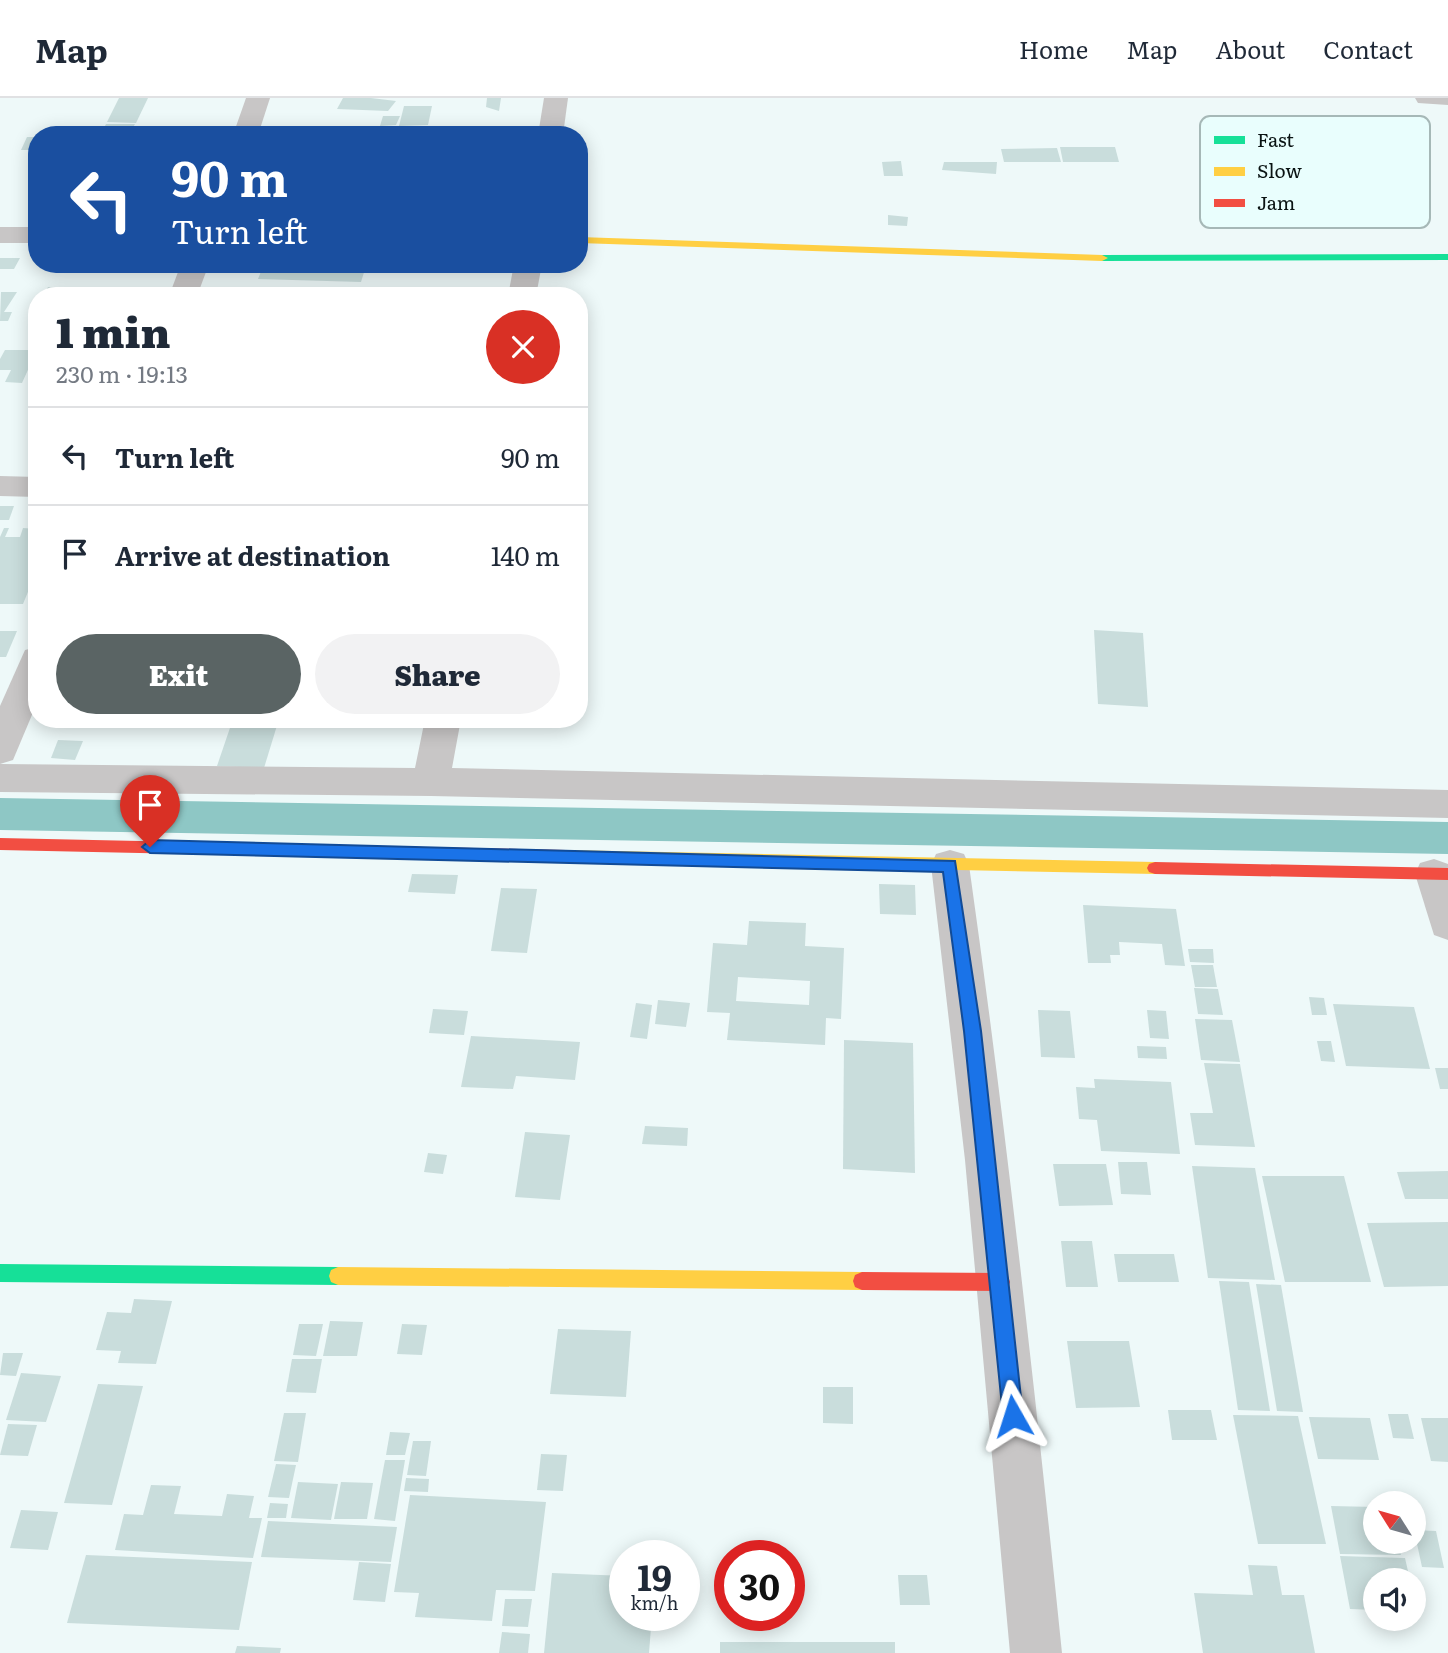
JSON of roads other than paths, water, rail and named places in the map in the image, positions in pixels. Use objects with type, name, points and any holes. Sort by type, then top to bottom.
[{"type":"street","points":[[248,126],[258,98]]},
{"type":"street","points":[[551,126],[556,98]]},
{"type":"street","points":[[1427,98],[1448,98]]},
{"type":"street","points":[[0,235],[28,234]]},
{"type":"street","points":[[588,240],[1165,260],[1448,257]]},
{"type":"street","points":[[0,486],[28,487]]},
{"type":"street","points":[[0,750],[28,681]]},
{"type":"street","points":[[431,782],[441,728]]},
{"type":"street","points":[[0,778],[431,782],[1448,804]]},
{"type":"street","points":[[0,844],[1441,874],[1448,924]]},
{"type":"street","points":[[950,865],[973,1031],[1001,1282],[1035,1653]]},
{"type":"street","points":[[0,1273],[1001,1282]]},
{"type":"waterway","points":[[0,814],[1448,838]]}]
